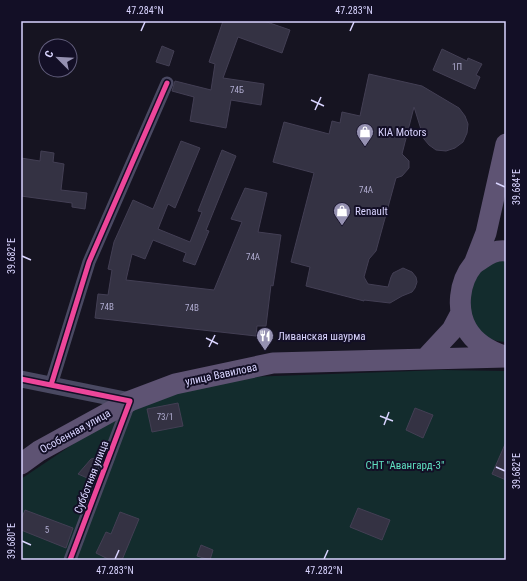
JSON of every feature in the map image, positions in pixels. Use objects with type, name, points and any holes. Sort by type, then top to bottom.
[{"type":"main road","points":[[474,264],[486,233],[506,144]]},
{"type":"main road","points":[[506,200],[506,208]]},
{"type":"main road","name":"улица Вавилова","points":[[506,251],[489,254],[474,264],[465,277],[461,295],[461,312],[467,329],[475,340],[485,348],[506,357]]},
{"type":"main road","name":"улица Вавилова","points":[[426,358],[452,330],[461,312]]},
{"type":"main road","name":"улица Вавилова","points":[[130,401],[175,384],[273,363],[506,357]]},
{"type":"main road","name":"Особенная улица","points":[[21,464],[39,451],[130,401]]},
{"type":"street","points":[[52,384],[89,262],[167,83]]},
{"type":"street","points":[[21,379],[52,384],[130,401]]},
{"type":"street","name":"Субботняя улица","points":[[70,560],[130,401]]},
{"type":"green space","points":[[493,261],[506,261],[505,342],[486,337],[480,331],[475,324],[470,306],[476,276]]},
{"type":"green space","name":"СНТ \"Авангард-3\"","points":[[442,370],[506,371],[506,560],[21,560],[21,479],[112,418],[167,394],[246,377]]},
{"type":"building","points":[[223,21],[264,21],[290,30],[282,53],[238,37],[223,78],[264,84],[261,105],[231,100],[226,128],[190,121],[194,97],[172,91],[175,81],[211,90],[215,64],[209,62]]},
{"type":"building","points":[[162,46],[174,51],[169,66],[156,62]]},
{"type":"building","points":[[442,49],[467,61],[468,58],[482,64],[476,75],[480,77],[475,89],[433,70]]},
{"type":"building","points":[[369,74],[422,86],[459,108],[465,116],[468,124],[467,133],[463,142],[455,148],[446,151],[436,150],[424,139],[414,107],[402,154],[409,161],[409,168],[402,176],[396,178],[376,251],[369,259],[364,277],[368,284],[388,287],[393,273],[403,268],[412,272],[416,277],[417,282],[415,288],[412,292],[390,303],[364,301],[306,286],[310,267],[291,262],[314,173],[273,162],[284,122],[329,134],[332,121],[340,123],[342,112],[360,116]]},
{"type":"building","points":[[181,141],[200,148],[175,208],[168,204],[158,229],[190,242],[202,212],[198,211],[222,150],[236,156],[206,230],[209,231],[195,265],[183,261],[186,253],[153,240],[145,259],[132,254],[126,280],[214,290],[242,222],[231,219],[245,188],[267,193],[258,232],[281,235],[273,286],[271,285],[266,326],[257,326],[256,336],[95,318],[98,294],[108,295],[112,270],[108,269],[114,242],[133,200],[153,209]]},
{"type":"building","points":[[41,151],[54,153],[53,162],[64,164],[61,190],[87,193],[85,209],[72,207],[72,203],[21,196],[21,158],[40,161]]},
{"type":"building","points":[[178,403],[183,426],[152,432],[147,409]]},
{"type":"building","points":[[415,408],[433,415],[423,438],[406,430]]},
{"type":"building","points":[[506,442],[506,480],[492,474]]},
{"type":"building","points":[[100,457],[92,480],[78,474],[91,459]]},
{"type":"building","points":[[358,508],[390,520],[382,540],[350,527]]},
{"type":"building","points":[[25,510],[73,528],[66,548],[21,530],[21,520]]},
{"type":"building","points":[[120,512],[139,519],[122,560],[110,560],[96,553],[106,532],[111,534]]},
{"type":"building","points":[[201,545],[213,550],[210,560],[197,556]]},
{"type":"cycle path","points":[[51,385],[89,262],[167,83]]},
{"type":"cycle path","points":[[21,379],[130,401],[70,560]]},
{"type":"place","name":"KIA Motors","points":[[365,147]]},
{"type":"place","name":"Renault","points":[[342,226]]},
{"type":"place","name":"Ливанская шаурма","points":[[265,351]]}]
